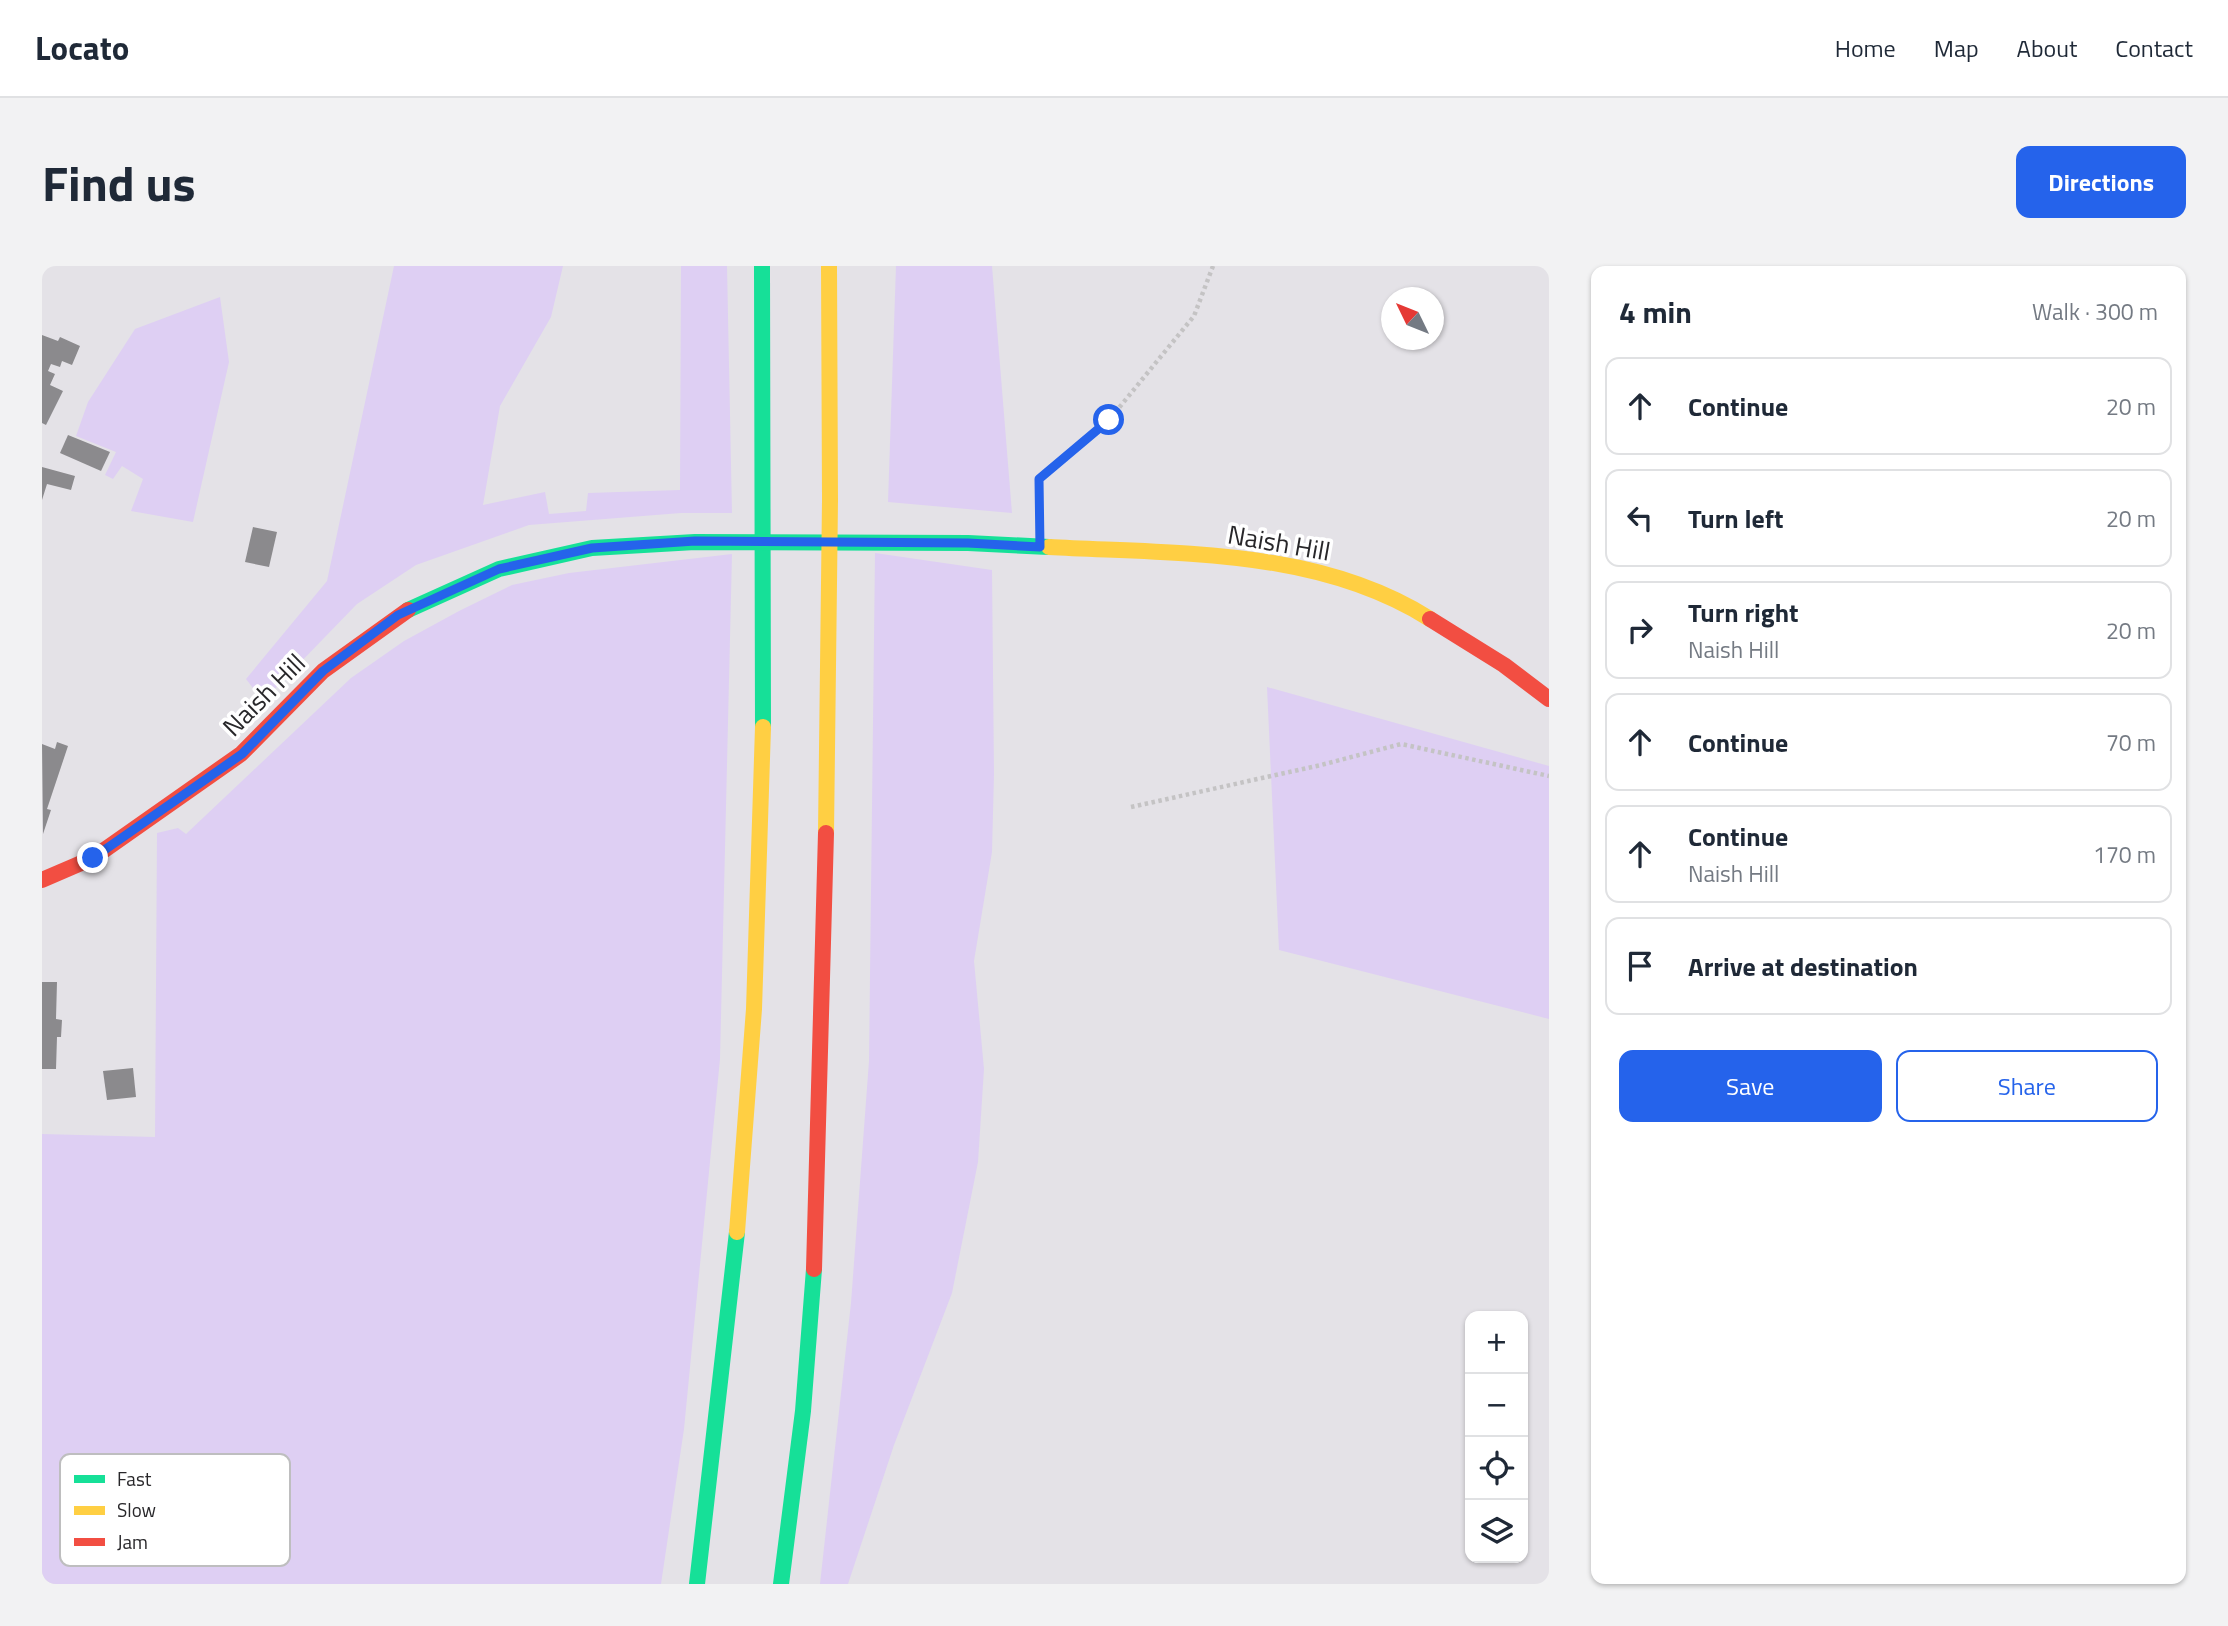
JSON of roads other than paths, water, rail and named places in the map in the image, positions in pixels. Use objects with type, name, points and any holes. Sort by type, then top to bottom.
[{"type":"main road","points":[[697,1584],[736,1258],[754,1008],[764,674],[762,266]]},
{"type":"main road","points":[[781,1584],[802,1423],[820,1167],[833,463],[829,266]]},
{"type":"main road","name":"Naish Hill","points":[[42,880],[93,858],[242,754],[323,671],[398,615],[499,569],[592,548],[695,541],[968,543],[1246,557],[1341,579],[1418,611],[1504,665],[1549,699]]}]
